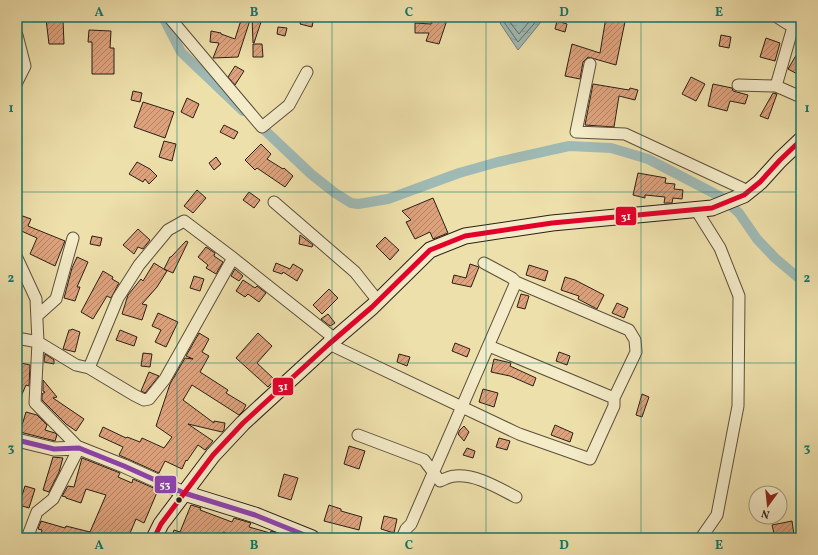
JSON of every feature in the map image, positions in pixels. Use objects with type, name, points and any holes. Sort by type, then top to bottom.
[{"type":"main road","points":[[154,538],[161,524],[213,455],[243,423],[378,301],[430,250],[465,236],[552,223],[653,214],[695,208],[712,208],[746,193],[760,182],[801,140]]},
{"type":"main road","points":[[184,493],[255,515],[312,538]]},
{"type":"street","points":[[169,17],[262,127],[289,105],[307,72]]},
{"type":"street","points":[[776,86],[792,27],[777,17]]},
{"type":"street","points":[[17,35],[25,66],[17,82]]},
{"type":"street","points":[[590,64],[576,132],[625,134],[746,193]]},
{"type":"street","points":[[738,86],[776,86],[801,97]]},
{"type":"street","points":[[274,202],[355,272],[378,301]]},
{"type":"street","points":[[695,208],[720,248],[739,296],[738,406],[717,515],[701,538]]},
{"type":"street","points":[[89,368],[118,298],[139,265],[168,230],[184,221],[233,258],[332,341],[462,407],[519,434],[590,459],[614,406],[614,398],[636,352],[635,340],[629,330],[516,282],[512,278],[484,263]]},
{"type":"street","points":[[37,316],[56,299],[73,238]]},
{"type":"street","points":[[17,258],[36,299],[38,342],[35,403],[79,448],[184,493]]},
{"type":"street","points":[[17,338],[38,342],[76,365],[89,368],[144,400],[149,398],[165,379],[233,258]]},
{"type":"street","points":[[402,538],[406,529],[411,524],[516,282]]},
{"type":"street","points":[[489,346],[614,398]]},
{"type":"street","points":[[358,435],[424,460],[440,481],[453,476],[466,476],[489,484],[516,497]]},
{"type":"street","points":[[17,440],[54,450],[79,448]]},
{"type":"street","points":[[27,538],[37,512],[53,499],[79,448]]},
{"type":"water","points":[[500,17],[545,17],[518,50],[500,23]]},
{"type":"building","points":[[242,17],[251,17],[238,57],[213,58],[219,43],[210,42],[211,31],[221,33],[235,39]]},
{"type":"building","points":[[252,17],[262,19],[254,43],[253,43]]},
{"type":"building","points":[[302,17],[314,17],[312,27],[300,24]]},
{"type":"building","points":[[433,17],[448,17],[439,44],[426,41],[429,33],[415,33],[415,23],[431,24]]},
{"type":"building","points":[[606,17],[626,17],[616,65],[588,57],[583,62],[580,79],[565,76],[572,44],[600,53]]},
{"type":"building","points":[[46,19],[63,20],[64,44],[49,44]]},
{"type":"building","points":[[557,21],[567,24],[565,32],[555,29]]},
{"type":"building","points":[[278,27],[287,28],[285,36],[277,34]]},
{"type":"building","points":[[89,30],[111,31],[110,48],[114,48],[114,74],[92,74],[92,42],[88,42]]},
{"type":"building","points":[[721,35],[731,37],[729,48],[719,46]]},
{"type":"building","points":[[766,38],[780,43],[775,61],[760,57]]},
{"type":"building","points":[[253,44],[262,44],[263,57],[253,57]]},
{"type":"building","points":[[801,47],[801,76],[788,69]]},
{"type":"building","points":[[235,66],[244,71],[235,85],[228,77]]},
{"type":"building","points":[[691,77],[705,84],[696,101],[682,94]]},
{"type":"building","points":[[593,84],[638,90],[635,100],[619,96],[614,127],[585,125]]},
{"type":"building","points":[[713,84],[732,88],[733,91],[748,95],[745,104],[730,101],[727,111],[708,106]]},
{"type":"building","points":[[133,91],[142,93],[140,102],[131,100]]},
{"type":"building","points":[[773,93],[777,94],[768,119],[760,116]]},
{"type":"building","points":[[187,98],[199,104],[193,118],[181,112]]},
{"type":"building","points":[[143,102],[174,112],[165,138],[134,127]]},
{"type":"building","points":[[224,125],[238,132],[234,139],[220,132]]},
{"type":"building","points":[[164,141],[176,144],[172,161],[159,157]]},
{"type":"building","points":[[261,144],[271,154],[267,159],[283,169],[284,168],[293,176],[285,187],[257,168],[255,170],[245,160]]},
{"type":"building","points":[[216,157],[221,164],[214,170],[209,163]]},
{"type":"building","points":[[137,162],[150,169],[157,176],[149,184],[145,179],[143,182],[129,174]]},
{"type":"building","points":[[638,173],[666,178],[665,183],[675,184],[674,189],[683,190],[682,199],[673,198],[672,203],[664,203],[665,197],[645,195],[645,198],[633,195]]},
{"type":"building","points":[[197,190],[206,198],[193,213],[184,206]]},
{"type":"building","points":[[249,192],[260,200],[254,208],[243,200]]},
{"type":"building","points":[[433,198],[448,233],[433,239],[430,232],[415,239],[406,222],[411,220],[402,211]]},
{"type":"building","points":[[17,214],[31,219],[28,226],[65,241],[55,266],[30,254],[37,238],[17,229]]},
{"type":"building","points":[[138,229],[150,240],[143,249],[138,247],[134,254],[123,245]]},
{"type":"building","points":[[300,235],[313,245],[312,247],[299,244]]},
{"type":"building","points":[[92,236],[102,238],[100,246],[90,244]]},
{"type":"building","points":[[385,237],[399,250],[390,260],[376,246]]},
{"type":"building","points":[[186,241],[188,242],[173,273],[164,269],[170,257]]},
{"type":"building","points":[[206,247],[215,253],[214,256],[223,262],[216,274],[206,268],[208,265],[198,257]]},
{"type":"building","points":[[77,257],[88,262],[77,287],[80,287],[75,301],[64,298],[72,268]]},
{"type":"building","points":[[154,263],[167,271],[157,287],[142,304],[147,305],[142,320],[122,314],[128,295],[141,279],[143,281]]},
{"type":"building","points":[[276,263],[290,269],[293,264],[303,270],[297,281],[283,272],[282,274],[273,271]]},
{"type":"building","points":[[470,264],[479,267],[471,287],[452,283],[454,275],[466,278]]},
{"type":"building","points":[[529,265],[548,271],[545,281],[526,275]]},
{"type":"building","points":[[235,269],[243,276],[239,281],[231,276]]},
{"type":"building","points":[[103,271],[119,283],[111,298],[107,296],[93,319],[81,312]]},
{"type":"building","points":[[194,276],[204,279],[200,291],[190,288]]},
{"type":"building","points":[[565,277],[575,280],[604,295],[597,309],[578,299],[579,296],[561,290]]},
{"type":"building","points":[[243,280],[255,288],[257,286],[266,293],[259,302],[248,294],[245,297],[236,291]]},
{"type":"building","points":[[329,289],[338,298],[322,314],[313,305]]},
{"type":"building","points":[[521,294],[529,296],[525,309],[517,307]]},
{"type":"building","points":[[617,303],[628,308],[624,318],[612,313]]},
{"type":"building","points":[[158,313],[178,322],[166,347],[155,342],[161,330],[152,326]]},
{"type":"building","points":[[328,314],[335,323],[330,326],[321,319]]},
{"type":"building","points":[[72,329],[80,332],[75,352],[63,349],[69,330]]},
{"type":"building","points":[[120,330],[137,337],[134,346],[116,340]]},
{"type":"building","points":[[199,333],[209,339],[202,352],[209,356],[200,372],[228,390],[226,393],[246,405],[243,411],[239,415],[192,385],[183,400],[214,423],[214,421],[225,423],[224,430],[222,432],[188,424],[213,441],[205,450],[198,445],[187,461],[186,460],[182,469],[165,461],[159,473],[119,455],[123,447],[99,436],[103,427],[126,438],[127,437],[140,442],[142,438],[164,448],[172,437],[156,426],[170,384],[185,358],[193,359],[186,356]]},
{"type":"building","points":[[258,333],[272,346],[257,363],[275,380],[268,387],[236,358]]},
{"type":"building","points":[[455,343],[470,349],[467,357],[452,351]]},
{"type":"building","points":[[559,352],[570,356],[567,365],[556,361]]},
{"type":"building","points":[[143,353],[152,354],[150,367],[141,366]]},
{"type":"building","points":[[45,354],[54,360],[54,364],[44,362]]},
{"type":"building","points":[[399,354],[410,357],[407,366],[397,362]]},
{"type":"building","points":[[494,359],[511,363],[510,366],[536,378],[533,386],[510,376],[491,372]]},
{"type":"building","points":[[17,362],[30,365],[29,386],[26,385],[17,406]]},
{"type":"building","points":[[149,372],[159,376],[145,393],[141,391]]},
{"type":"building","points":[[43,380],[57,397],[53,398],[84,419],[76,431],[66,424],[42,400],[42,394],[45,392],[43,391]]},
{"type":"building","points":[[483,389],[498,393],[494,407],[479,402]]},
{"type":"building","points":[[642,394],[649,397],[642,417],[636,415]]},
{"type":"building","points":[[26,412],[37,415],[47,425],[45,430],[57,435],[55,441],[20,432]]},
{"type":"building","points":[[555,425],[573,433],[570,442],[551,435]]},
{"type":"building","points":[[464,426],[469,432],[464,441],[458,434]]},
{"type":"building","points":[[499,438],[510,441],[507,450],[496,447]]},
{"type":"building","points":[[349,446],[365,451],[359,469],[344,464]]},
{"type":"building","points":[[467,448],[475,451],[473,458],[463,455]]},
{"type":"building","points":[[53,457],[63,458],[59,472],[49,492],[43,490]]},
{"type":"building","points":[[82,458],[120,473],[118,477],[132,483],[133,479],[158,490],[144,523],[136,519],[128,538],[115,538],[105,534],[104,538],[66,538],[53,534],[51,538],[41,535],[42,530],[38,529],[41,521],[65,528],[66,526],[90,532],[106,495],[86,489],[81,503],[62,496],[68,486],[74,487]]},
{"type":"building","points":[[284,474],[298,478],[291,500],[278,496]]},
{"type":"building","points":[[25,486],[35,489],[29,508],[19,505]]},
{"type":"building","points":[[191,505],[232,522],[234,518],[251,523],[249,527],[270,533],[271,531],[288,538],[237,538],[223,532],[222,538],[214,535],[213,537],[208,535],[207,538],[171,538],[174,530],[180,532]]},
{"type":"building","points":[[329,505],[341,509],[341,511],[362,517],[359,530],[324,521]]},
{"type":"building","points":[[384,516],[397,519],[394,533],[381,529]]},
{"type":"building","points":[[792,521],[794,535],[775,538],[772,525],[788,525],[788,522]]},
{"type":"waterway","points":[[163,17],[181,52],[243,111]]},
{"type":"waterway","points":[[257,123],[311,174],[335,193],[351,203],[358,204],[388,199],[459,173],[498,162],[569,146],[611,148],[648,159],[721,197],[739,213],[757,239],[775,258],[801,280]]},
{"type":"transit line","name":"31","points":[[154,538],[161,524],[213,455],[243,423],[329,344],[372,307],[430,250],[465,236],[552,223],[712,208],[744,195],[760,182],[801,140]]},
{"type":"transit line","name":"53","points":[[17,440],[54,449],[79,448],[184,493],[255,515],[312,538]]}]
